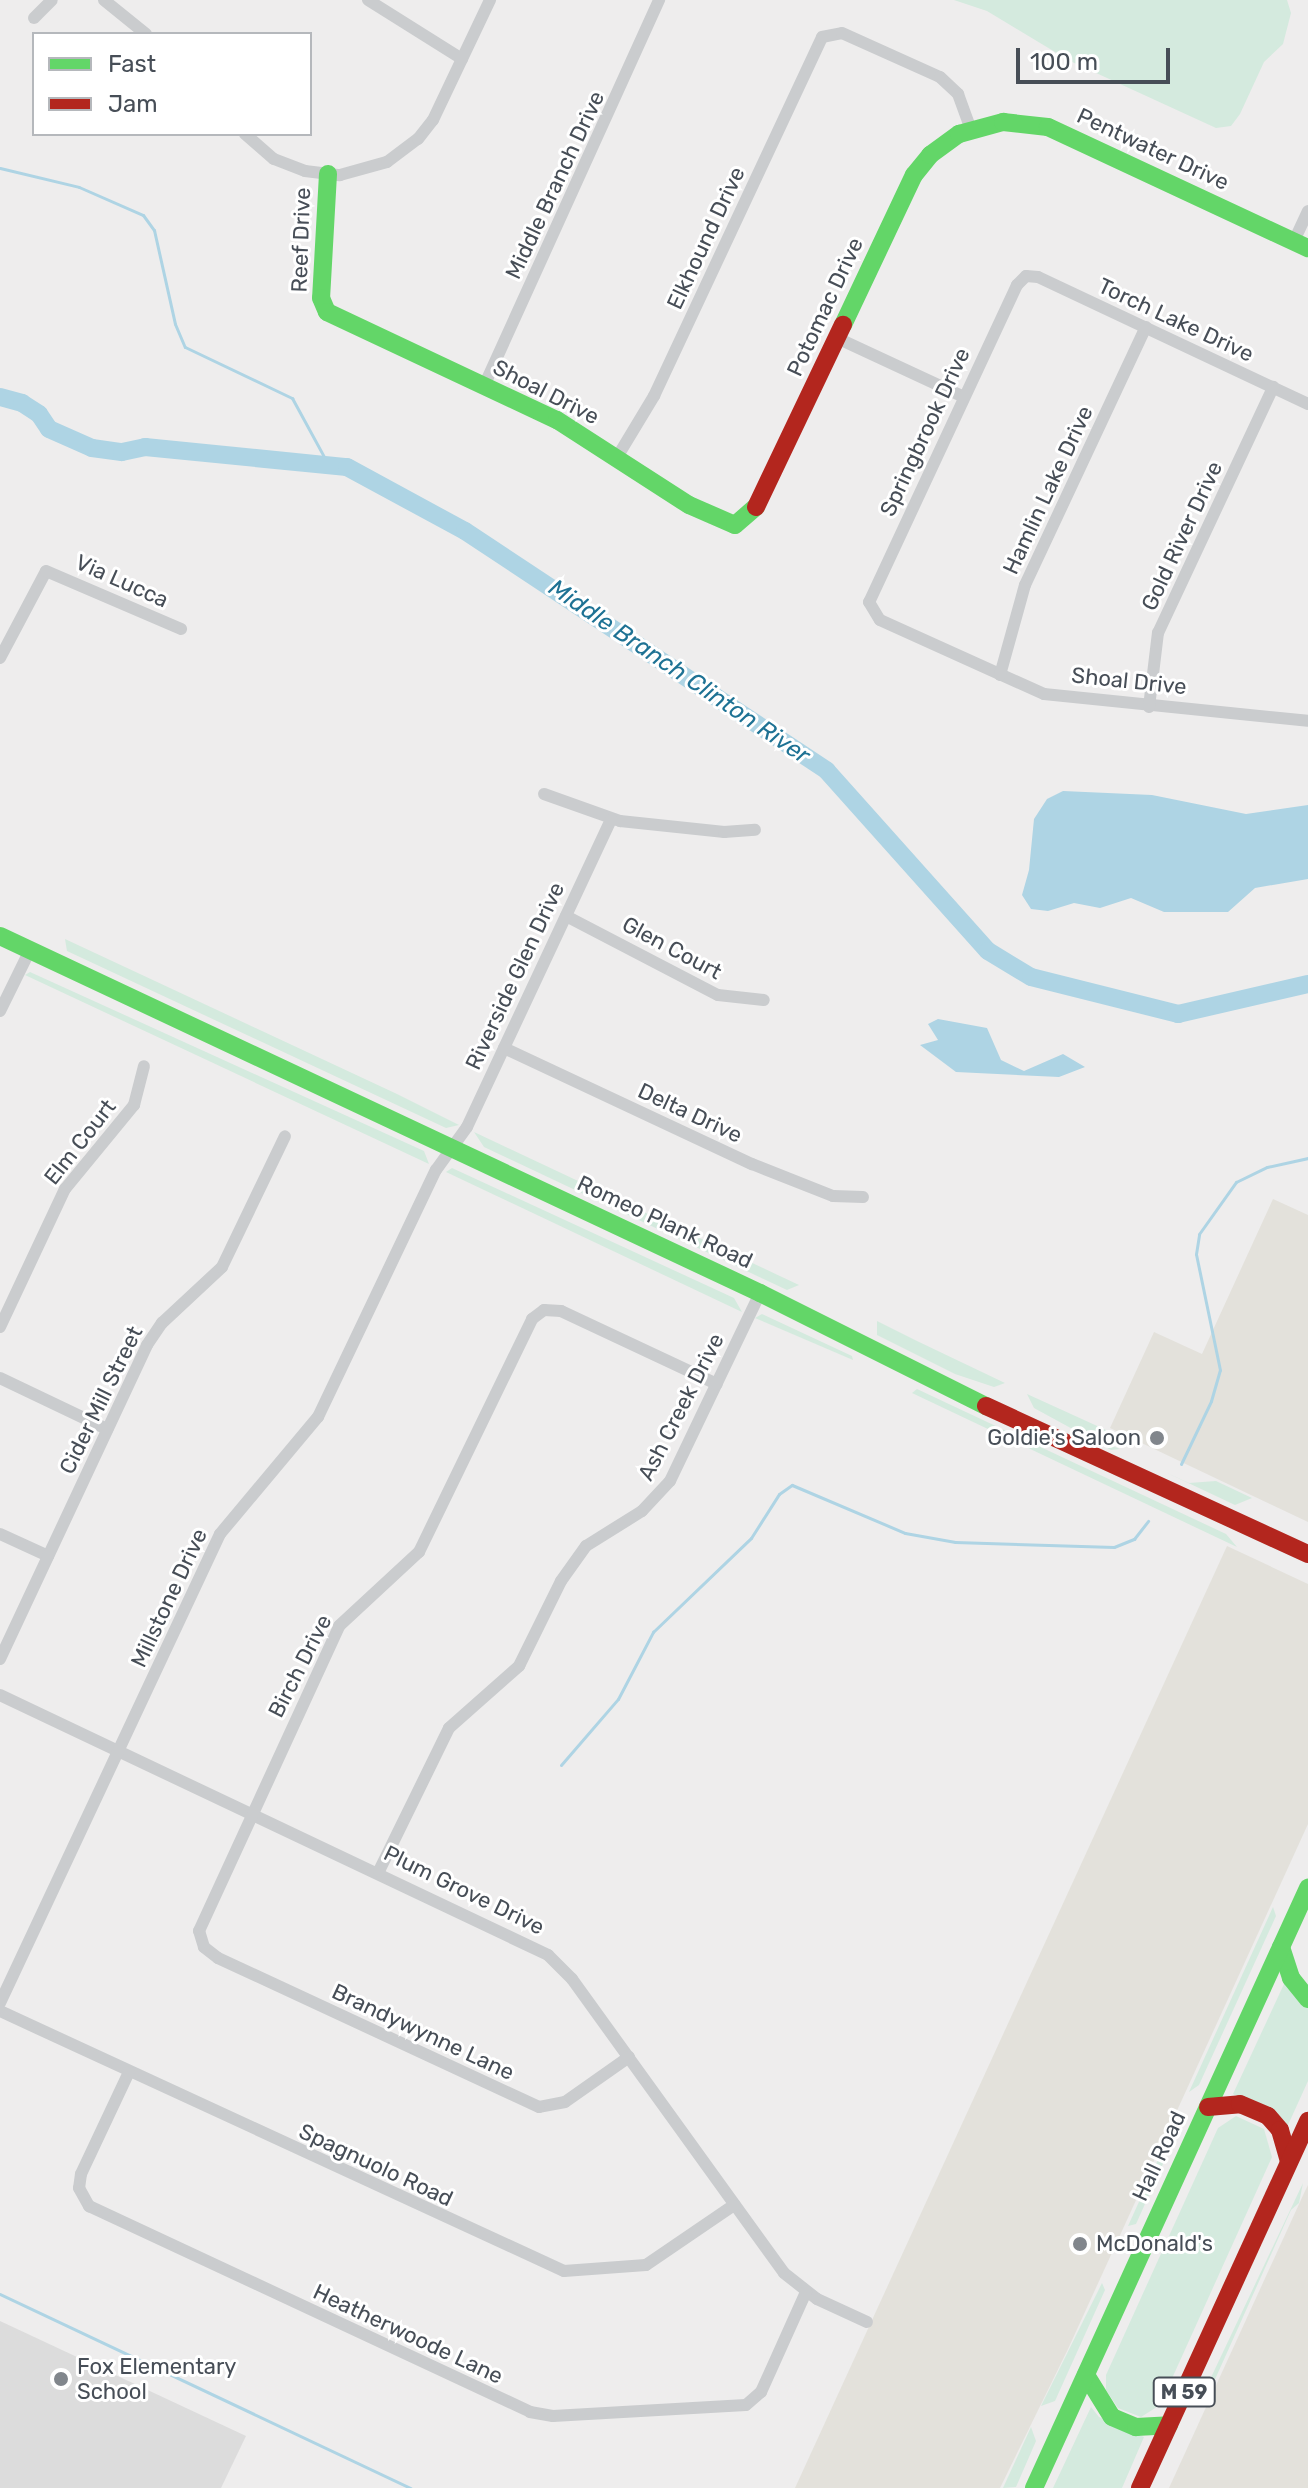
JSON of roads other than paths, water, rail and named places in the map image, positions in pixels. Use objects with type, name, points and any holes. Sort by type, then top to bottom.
[{"type":"main road","name":"Pentwater Drive","points":[[971,129],[1003,122],[1048,127],[1301,245]]},
{"type":"main road","name":"Potomac Drive","points":[[743,523],[754,511],[914,175],[939,147],[971,129]]},
{"type":"main road","name":"Reef Drive","points":[[324,308],[328,174]]},
{"type":"main road","name":"Shoal Drive","points":[[324,308],[557,420],[689,505],[728,523],[743,523]]},
{"type":"main road","name":"Romeo Plank Road","points":[[0,936],[760,1293],[1011,1419],[1308,1554]]},
{"type":"main road","name":"Hall Road","points":[[1034,2488],[1308,1888]]},
{"type":"main road","points":[[1281,1947],[1291,1978],[1308,1999]]},
{"type":"main road","points":[[1208,2107],[1240,2104],[1268,2116],[1280,2130],[1289,2161]]},
{"type":"main road","name":"M 59","points":[[1140,2488],[1308,2121]]},
{"type":"main road","points":[[1086,2375],[1112,2417],[1136,2427],[1169,2425]]},
{"type":"street","points":[[34,18],[52,0]]},
{"type":"street","points":[[104,0],[144,32]]},
{"type":"street","points":[[368,0],[462,59]]},
{"type":"street","points":[[248,136],[285,164],[328,174],[364,171],[409,147],[433,120],[490,0]]},
{"type":"street","name":"Middle Branch Drive","points":[[484,386],[659,0]]},
{"type":"street","name":"Elkhound Drive","points":[[616,459],[654,396],[818,43],[828,33],[863,42],[946,81],[958,94],[971,129]]},
{"type":"street","points":[[1301,245],[1308,211]]},
{"type":"street","name":"Torch Lake Drive","points":[[1026,276],[1146,327],[1308,404]]},
{"type":"street","name":"Springbrook Drive","points":[[870,610],[871,594],[1017,285],[1026,276]]},
{"type":"street","name":"Hamlin Lake Drive","points":[[1000,675],[1025,585],[1146,327]]},
{"type":"street","points":[[837,338],[964,397]]},
{"type":"street","name":"Gold River Drive","points":[[1149,707],[1158,633],[1273,387]]},
{"type":"street","name":"Via Lucca","points":[[0,658],[46,571],[181,629]]},
{"type":"street","name":"Shoal Drive","points":[[870,610],[880,620],[1056,697],[1308,721]]},
{"type":"street","points":[[544,794],[611,819],[724,832],[755,830]]},
{"type":"street","name":"Riverside Glen Drive","points":[[452,1148],[504,1048],[611,819]]},
{"type":"street","name":"Glen Court","points":[[566,916],[718,995],[764,1000]]},
{"type":"street","points":[[0,1011],[30,950]]},
{"type":"street","name":"Delta Drive","points":[[504,1048],[762,1169],[833,1196],[863,1197]]},
{"type":"street","name":"Elm Court","points":[[0,1327],[65,1189],[134,1105],[144,1066]]},
{"type":"street","name":"Cider Mill Street","points":[[0,1659],[155,1332],[229,1256],[285,1136]]},
{"type":"street","name":"Millstone Drive","points":[[0,2003],[220,1534],[318,1417],[452,1148]]},
{"type":"street","name":"Ash Creek Drive","points":[[379,1871],[449,1728],[519,1666],[561,1581],[586,1546],[661,1493],[760,1293]]},
{"type":"street","name":"Birch Drive","points":[[200,1940],[200,1923],[339,1626],[419,1552],[528,1324],[544,1310],[568,1313],[717,1384]]},
{"type":"street","points":[[0,1378],[107,1429]]},
{"type":"street","points":[[0,1534],[48,1556]]},
{"type":"street","name":"Plum Grove Drive","points":[[0,1695],[379,1871],[548,1955],[629,2057],[775,2263],[806,2292],[867,2322]]},
{"type":"street","name":"Brandywynne Lane","points":[[200,1940],[218,1958],[547,2109],[629,2057]]},
{"type":"street","name":"Spagnuolo Road","points":[[0,2011],[564,2271],[646,2265],[734,2205]]},
{"type":"street","name":"Heatherwoode Lane","points":[[129,2072],[81,2174],[79,2188],[89,2206],[530,2412],[569,2415],[746,2405],[761,2392],[806,2292]]},
{"type":"water","points":[[1063,791],[1152,795],[1246,814],[1308,805],[1308,879],[1255,888],[1228,912],[1164,912],[1131,898],[1100,908],[1074,903],[1048,911],[1031,909],[1022,895],[1029,870],[1034,819],[1047,799]]},
{"type":"water","points":[[938,1019],[987,1028],[1001,1060],[1024,1071],[1063,1054],[1085,1067],[1059,1077],[956,1072],[920,1045],[938,1040],[928,1024]]},
{"type":"waterway","points":[[0,168],[79,187],[143,215],[154,230],[175,324],[185,347],[292,398],[328,464]]},
{"type":"waterway","name":"Middle Branch Clinton River","points":[[0,397],[22,403],[39,414],[49,429],[92,448],[122,452],[145,447],[347,467],[465,531],[827,771],[988,951],[1031,977],[1178,1014],[1308,984]]},
{"type":"waterway","points":[[1181,1464],[1211,1401],[1220,1370],[1196,1254],[1199,1234],[1236,1182],[1267,1167],[1308,1158]]},
{"type":"waterway","points":[[561,1765],[618,1699],[653,1632],[751,1538],[779,1494],[792,1485],[905,1533],[955,1542],[1114,1547],[1134,1539],[1148,1521]]},
{"type":"waterway","points":[[0,2294],[410,2488]]},
{"type":"place","name":"Goldie's Saloon","points":[[1157,1438]]},
{"type":"place","name":"McDonald's","points":[[1080,2244]]},
{"type":"place","name":"Fox Elementary School","points":[[61,2379]]}]
